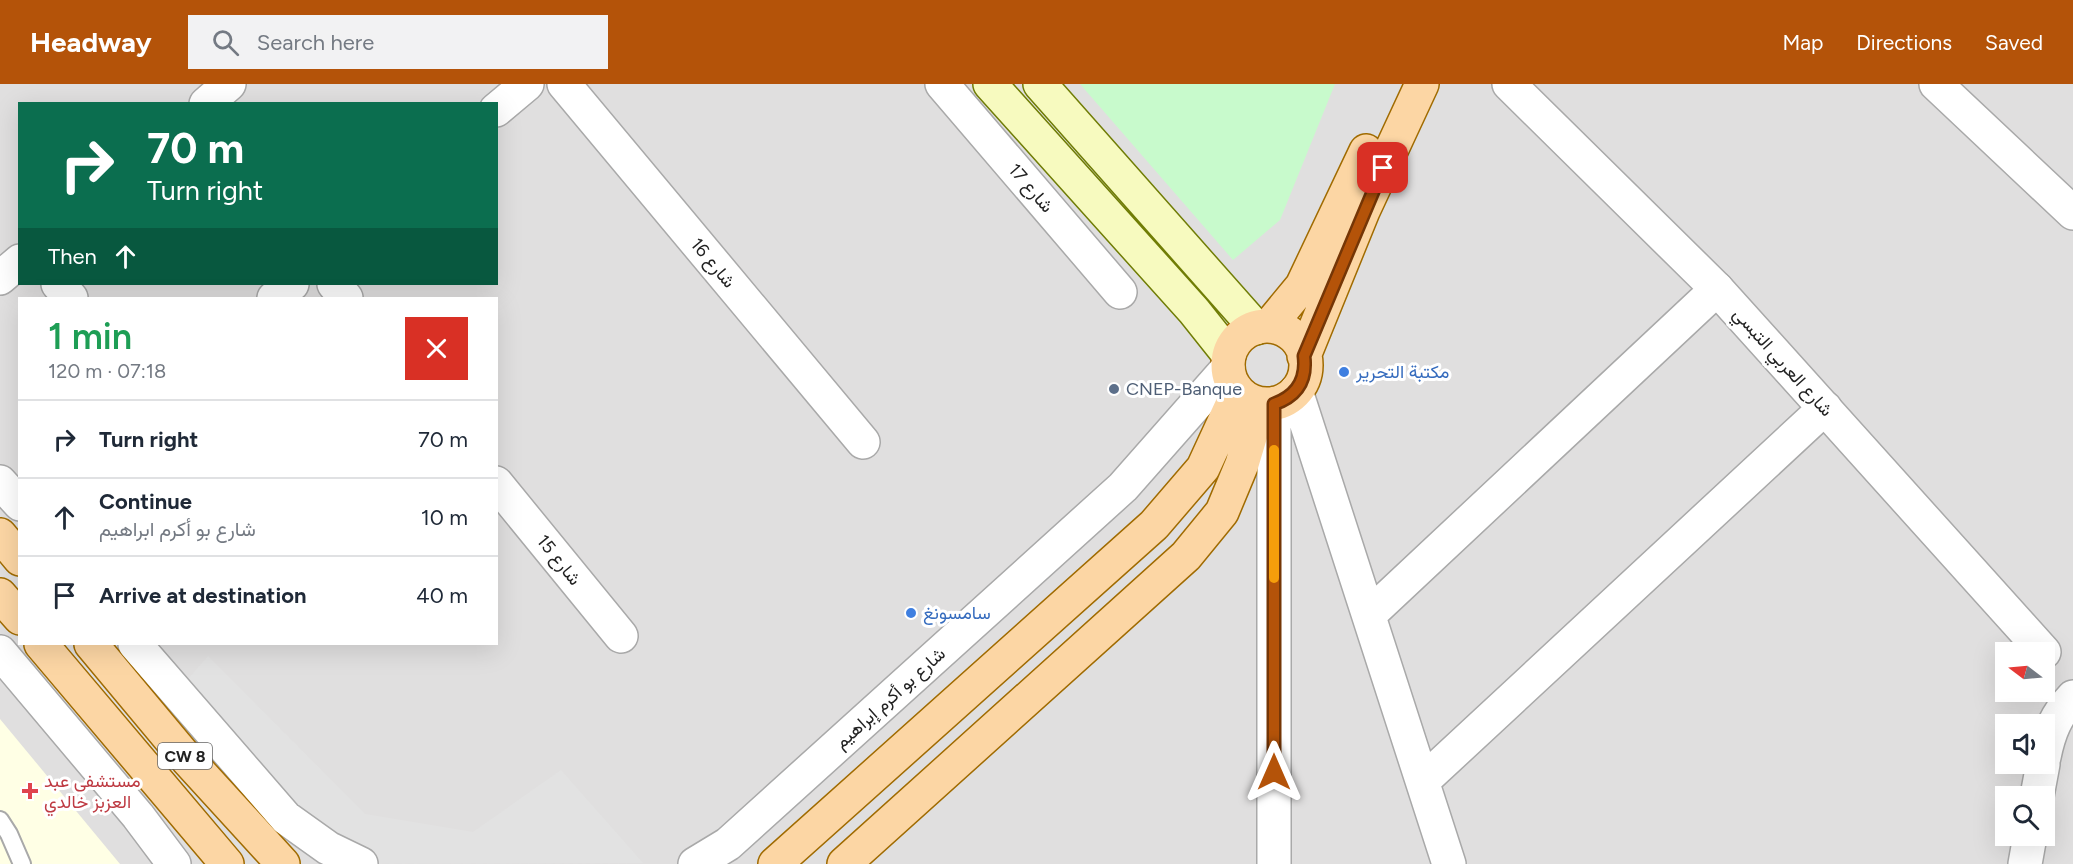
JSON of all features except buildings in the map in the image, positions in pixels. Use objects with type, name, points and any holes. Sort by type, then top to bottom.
[{"type":"main road","points":[[990,84],[1194,311],[1254,386]]},
{"type":"main road","points":[[775,864],[1155,525],[1203,468],[1254,386],[1306,368],[1304,356],[1292,335],[1262,327],[1040,84]]},
{"type":"main road","points":[[844,864],[1186,556],[1222,512],[1242,464],[1254,386],[1235,343],[1262,327],[1302,286],[1397,84]]},
{"type":"main road","points":[[1304,356],[1363,211],[1422,84]]},
{"type":"main road","points":[[0,535],[18,557]]},
{"type":"main road","points":[[0,595],[18,616]]},
{"type":"main road","name":"CW 8","points":[[42,645],[227,864]]},
{"type":"main road","name":"CW 8","points":[[92,645],[216,791],[283,864]]},
{"type":"street","points":[[208,102],[229,84]]},
{"type":"street","points":[[498,108],[527,84]]},
{"type":"street","name":"شارع 16","points":[[564,84],[863,442]]},
{"type":"street","name":"شارع 17","points":[[942,84],[1120,292]]},
{"type":"street","name":"شارع العربي التبسي","points":[[1509,84],[1717,288],[2034,642]]},
{"type":"street","points":[[1936,84],[2073,213]]},
{"type":"street","points":[[0,278],[18,263]]},
{"type":"street","points":[[59,285],[70,297]]},
{"type":"street","points":[[275,297],[290,285]]},
{"type":"street","points":[[335,285],[345,297]]},
{"type":"street","points":[[1370,614],[1717,288]]},
{"type":"street","points":[[1254,386],[1370,614],[1449,864]]},
{"type":"street","points":[[1254,386],[1274,864]]},
{"type":"street","name":"شارع بو أكرم إبراهيم","points":[[695,864],[728,844],[1124,487],[1254,386]]},
{"type":"street","points":[[1423,782],[1826,408]]},
{"type":"street","points":[[0,482],[18,502]]},
{"type":"street","name":"شارع 15","points":[[498,485],[621,636]]},
{"type":"street","points":[[136,645],[286,818],[328,848],[361,864]]},
{"type":"street","points":[[0,652],[138,816],[174,864]]},
{"type":"street","name":"شارع العربي التبسي","points":[[2055,665],[2073,685]]},
{"type":"street","points":[[2055,719],[2058,712],[2073,697]]},
{"type":"street","points":[[190,709],[216,791],[286,818]]},
{"type":"street","points":[[2025,864],[2028,846]]},
{"type":"lane","points":[[0,820],[22,864]]},
{"type":"shaded area","points":[[0,84],[2073,84],[2073,864],[0,864]]},
{"type":"shaded area","points":[[208,656],[365,814],[473,832],[561,770],[643,863],[326,864],[183,685]]},
{"type":"shaded area","name":"مستشفى عبد العزبز خالدي","points":[[0,719],[120,864],[0,864]]},
{"type":"green space","points":[[1080,84],[1335,84],[1280,220],[1233,260]]},
{"type":"slow traffic","points":[[1274,450],[1274,578]]},
{"type":"place","name":"مكتبة التحرير","points":[[1344,372]]},
{"type":"place","name":"CNEP-Banque","points":[[1114,389]]},
{"type":"place","name":"سامسونغ","points":[[911,613]]},
{"type":"place","name":"مستشفى عبد العزبز خالدي","points":[[30,791]]},
{"type":"route","points":[[1274,772],[1274,404],[1286,399],[1303,381],[1306,368],[1304,356],[1383,168]]}]
